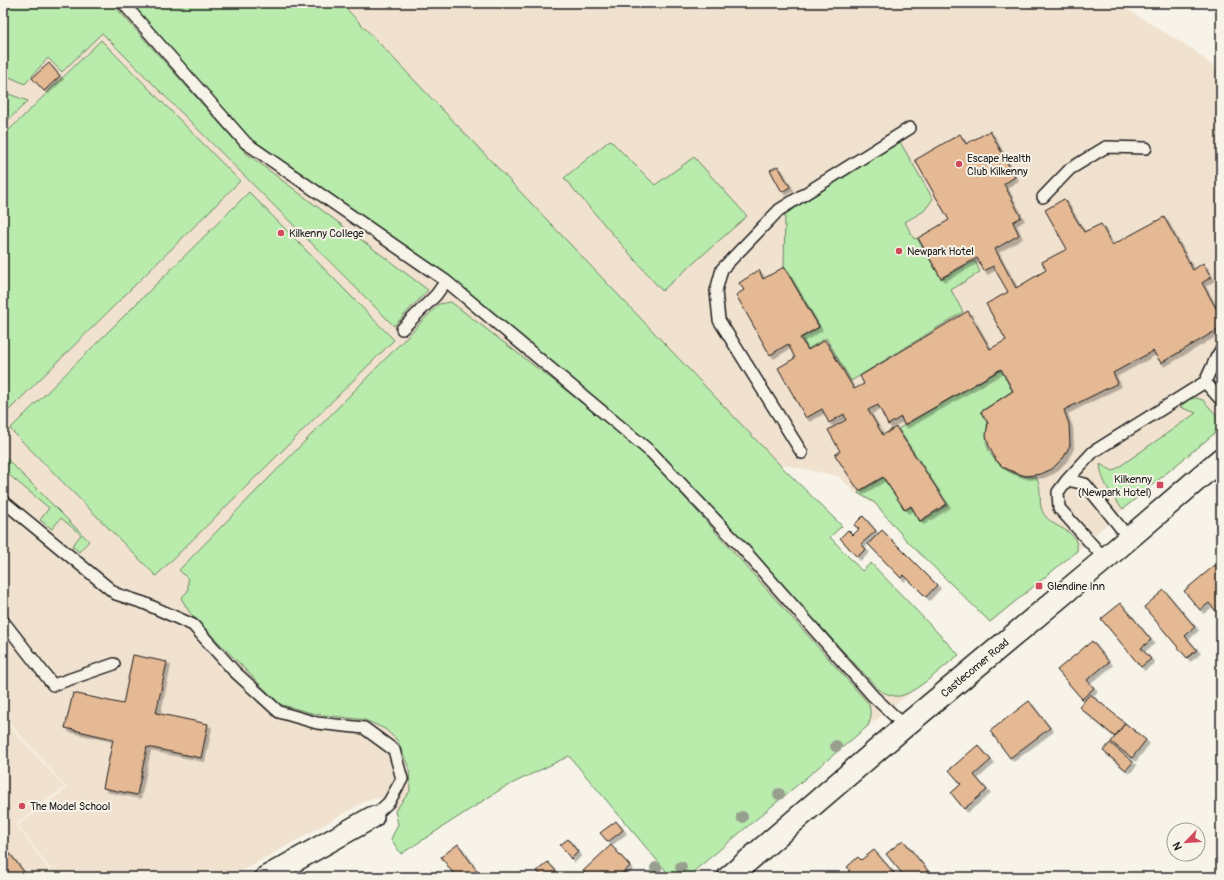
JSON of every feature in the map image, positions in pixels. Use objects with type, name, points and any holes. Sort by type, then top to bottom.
[{"type":"main road","name":"Castlecomer Road","points":[[729,877],[1221,459]]},
{"type":"street","points":[[266,877],[373,818]]},
{"type":"lane","points":[[123,3],[246,143],[446,281],[652,453],[743,549],[873,696],[905,726]]},
{"type":"lane","points":[[802,453],[719,320],[716,291],[722,269],[779,210],[910,128]]},
{"type":"lane","points":[[1043,197],[1070,169],[1106,148],[1146,148]]},
{"type":"lane","points":[[402,329],[436,295],[446,281]]},
{"type":"lane","points":[[1105,559],[1059,508],[1058,492],[1093,452],[1205,382],[1221,350]]},
{"type":"lane","points":[[1205,382],[1221,400]]},
{"type":"lane","points":[[1067,480],[1085,484],[1129,538]]},
{"type":"lane","points":[[3,501],[116,594],[144,603],[193,625],[234,671],[279,712],[317,723],[364,728],[394,750],[402,779],[389,802],[373,818]]},
{"type":"lane","points":[[3,621],[53,685],[114,664]]},
{"type":"shaded area","name":"Kilkenny College","points":[[3,3],[1117,3],[1195,51],[1221,73],[1221,429],[990,623],[874,504],[857,494],[838,476],[779,464],[842,526],[830,537],[862,571],[871,563],[959,655],[868,726],[687,877],[671,877],[569,756],[503,788],[401,854],[391,839],[398,824],[395,811],[380,798],[368,800],[231,877],[56,877],[18,825],[67,788],[3,716]]},
{"type":"shaded area","name":"The Model School","points":[[3,719],[65,787],[16,824],[54,877],[3,877]]},
{"type":"green space","points":[[3,3],[112,3],[246,153],[428,290],[394,326],[102,33],[62,72],[48,58],[25,84],[3,74]]},
{"type":"green space","points":[[131,3],[341,3],[778,463],[842,526],[830,537],[862,571],[871,563],[959,655],[907,694],[894,696],[879,690],[656,448],[449,277],[250,140]]},
{"type":"green space","points":[[101,40],[240,181],[3,416],[3,136]]},
{"type":"green space","points":[[3,92],[28,101],[3,125]]},
{"type":"green space","points":[[610,140],[655,185],[694,157],[747,216],[662,291],[564,178]]},
{"type":"green space","points":[[900,142],[933,199],[924,211],[905,222],[914,239],[917,238],[941,279],[975,261],[980,272],[951,290],[963,312],[851,381],[826,338],[808,349],[802,338],[820,327],[784,266],[785,214]]},
{"type":"green space","points":[[249,192],[394,340],[156,576],[10,429]]},
{"type":"green space","points":[[451,302],[562,387],[648,456],[869,704],[871,717],[868,726],[687,877],[671,877],[569,756],[503,788],[401,854],[391,839],[398,824],[395,811],[410,791],[409,768],[397,740],[385,729],[365,720],[315,714],[279,704],[190,613],[181,598],[188,591],[188,579],[179,570],[439,304]]},
{"type":"green space","points":[[1001,370],[1012,391],[980,412],[987,423],[987,445],[994,459],[1006,469],[1020,475],[1036,477],[1039,484],[1041,506],[1044,514],[1052,522],[1071,534],[1077,544],[1077,551],[990,622],[906,540],[875,503],[858,493],[883,478],[905,510],[911,507],[920,522],[948,505],[898,429]]},
{"type":"green space","points":[[1196,398],[1203,400],[1219,418],[1221,428],[1123,509],[1105,483],[1102,477],[1100,464],[1113,471],[1196,413],[1180,407],[1189,399]]},
{"type":"green space","points":[[3,455],[89,541],[79,552],[72,546],[81,535],[61,518],[52,529],[40,520],[49,508],[3,470]]},
{"type":"building","points":[[49,63],[60,76],[44,91],[32,78]]},
{"type":"building","points":[[990,131],[1015,177],[1004,184],[1021,217],[1013,222],[1019,235],[995,249],[1016,288],[1046,270],[1042,262],[1067,249],[1045,210],[1064,199],[1084,232],[1101,224],[1112,245],[1164,217],[1193,270],[1203,263],[1211,277],[1202,283],[1221,317],[1221,326],[1217,330],[1161,363],[1153,351],[1113,373],[1118,383],[1064,410],[1069,424],[1070,445],[1064,457],[1052,469],[1041,474],[1026,476],[1003,467],[995,459],[989,446],[986,435],[988,423],[981,412],[1013,391],[1001,369],[904,425],[901,417],[888,425],[878,405],[868,410],[883,435],[896,427],[947,504],[920,521],[911,506],[905,510],[883,477],[859,491],[835,455],[840,451],[828,430],[846,420],[844,414],[829,423],[822,409],[806,418],[778,368],[795,358],[788,344],[770,355],[736,295],[744,290],[739,283],[759,270],[763,279],[784,267],[819,327],[800,338],[808,350],[825,340],[854,389],[864,384],[860,376],[968,311],[990,349],[1006,340],[986,304],[1008,292],[993,266],[984,271],[977,258],[941,278],[918,238],[949,220],[915,160],[960,134],[966,144]]},
{"type":"building","points":[[778,166],[790,187],[782,192],[770,170]]},
{"type":"building","points":[[863,516],[876,531],[861,544],[866,549],[857,557],[840,538],[848,530],[853,535],[859,529],[854,525]]},
{"type":"building","points":[[882,530],[937,585],[926,597],[904,575],[901,578],[868,544]]},
{"type":"building","points":[[1215,565],[1221,573],[1221,613],[1219,615],[1209,603],[1200,610],[1184,591]]},
{"type":"building","points":[[1164,590],[1195,627],[1185,636],[1197,650],[1187,658],[1144,607]]},
{"type":"building","points":[[1121,603],[1151,640],[1141,648],[1151,659],[1141,667],[1101,619]]},
{"type":"building","points":[[1092,641],[1109,662],[1087,680],[1094,688],[1082,699],[1057,670]]},
{"type":"building","points":[[133,655],[167,662],[156,713],[208,724],[201,758],[147,747],[137,795],[103,788],[113,739],[65,728],[73,693],[123,704]]},
{"type":"building","points":[[1090,694],[1125,723],[1115,737],[1079,707]]},
{"type":"building","points":[[1029,701],[1050,728],[1010,758],[990,731]]},
{"type":"building","points":[[1125,723],[1146,740],[1132,758],[1111,742]]},
{"type":"building","points":[[1110,743],[1133,762],[1126,770],[1103,751]]},
{"type":"building","points":[[978,745],[991,760],[974,775],[987,790],[964,809],[951,793],[961,784],[949,770]]},
{"type":"building","points":[[616,821],[623,830],[608,842],[600,833]]},
{"type":"building","points":[[568,839],[578,852],[571,859],[560,845]]},
{"type":"building","points":[[903,840],[928,871],[920,877],[905,877],[886,854]]},
{"type":"building","points":[[458,844],[477,871],[469,877],[456,877],[441,857]]},
{"type":"building","points":[[3,845],[28,877],[3,877]]},
{"type":"building","points":[[611,845],[630,866],[618,877],[589,877],[583,871]]},
{"type":"building","points":[[874,850],[894,873],[889,877],[853,877],[848,871],[850,870],[847,867],[858,857],[861,860]]},
{"type":"building","points":[[548,862],[561,877],[543,877],[537,871]]},
{"type":"building","points":[[1221,870],[1221,877],[1209,877]]},
{"type":"place","name":"Escape Health Club Kilkenny","points":[[959,164]]},
{"type":"place","name":"Kilkenny College","points":[[281,233]]},
{"type":"place","name":"Newpark Hotel","points":[[899,251]]},
{"type":"place","name":"Kilkenny (Newpark Hotel)","points":[[1160,485]]},
{"type":"place","name":"Glendine Inn","points":[[1039,586]]},
{"type":"place","name":"The Model School","points":[[22,806]]}]
